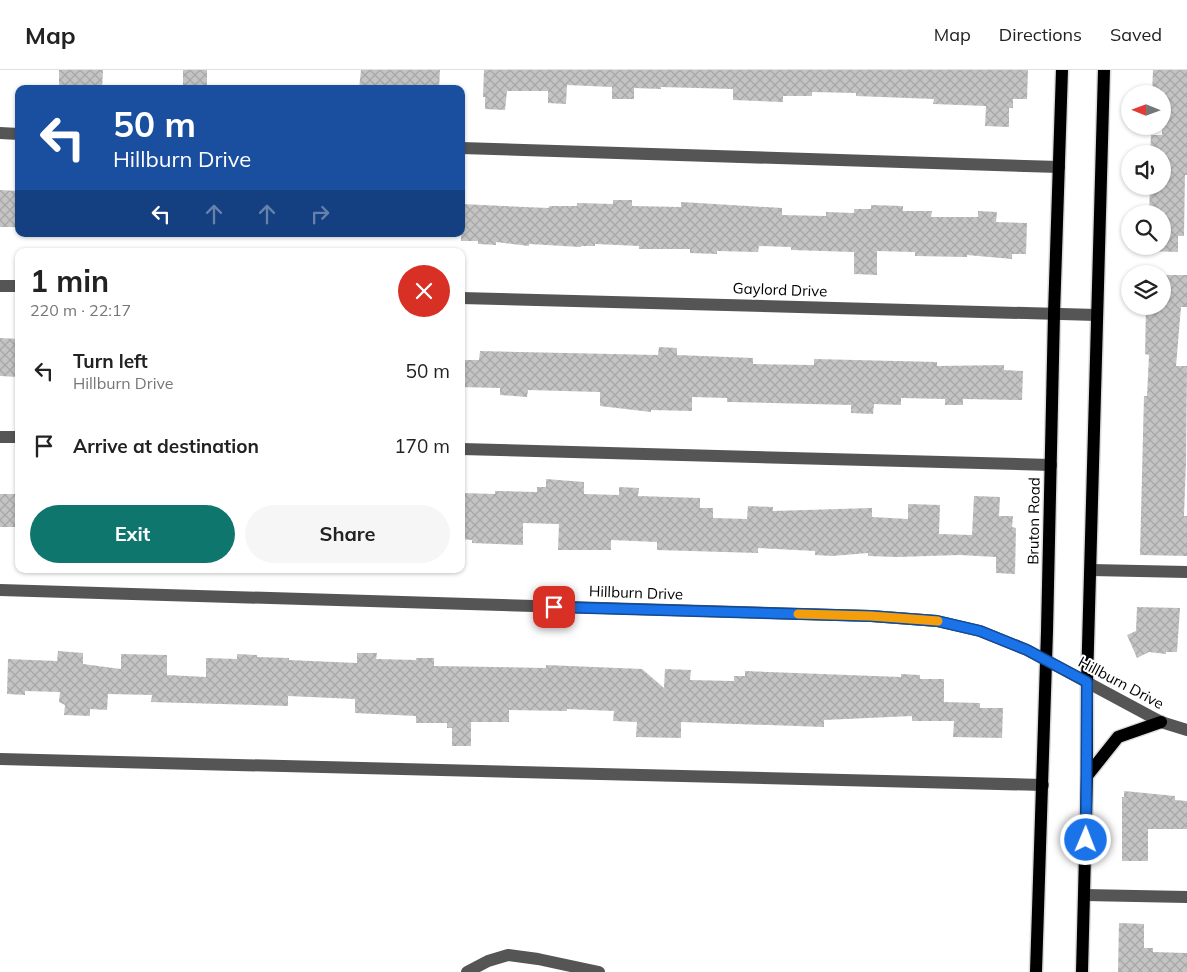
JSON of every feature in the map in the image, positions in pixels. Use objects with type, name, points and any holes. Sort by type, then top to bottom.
[{"type":"main road","name":"Bruton Road","points":[[1036,972],[1043,785],[1054,314],[1062,70]]},
{"type":"main road","points":[[1082,972],[1087,776],[1087,682],[1104,70]]},
{"type":"main road","points":[[1087,776],[1118,738],[1161,722]]},
{"type":"street","points":[[0,133],[15,134]]},
{"type":"street","points":[[465,148],[1059,167]]},
{"type":"street","points":[[0,286],[15,286]]},
{"type":"street","name":"Gaylord Drive","points":[[465,298],[1097,315]]},
{"type":"street","points":[[0,437],[15,437]]},
{"type":"street","points":[[465,449],[1051,465]]},
{"type":"street","points":[[1091,570],[1187,572]]},
{"type":"street","name":"Hillburn Drive","points":[[0,590],[861,616],[937,621],[980,631],[1027,650],[1161,722],[1187,730]]},
{"type":"street","points":[[0,759],[1043,785]]},
{"type":"street","points":[[1084,895],[1187,897]]},
{"type":"street","points":[[467,972],[488,961],[508,955],[538,959],[599,972]]},
{"type":"building","points":[[59,70],[103,70],[102,85],[59,85]]},
{"type":"building","points":[[183,70],[207,70],[207,85],[183,85]]},
{"type":"building","points":[[361,70],[440,70],[439,85],[359,85]]},
{"type":"building","points":[[484,70],[1028,70],[1027,99],[1013,99],[1013,108],[1009,108],[1009,127],[985,126],[986,106],[933,104],[934,99],[856,96],[856,93],[812,92],[812,96],[783,96],[783,102],[733,100],[733,89],[661,87],[661,89],[634,88],[634,99],[612,99],[612,87],[567,85],[566,104],[548,103],[548,91],[507,91],[505,110],[485,109],[485,97],[483,97]]},
{"type":"building","points":[[1153,70],[1187,70],[1187,175],[1185,175],[1184,236],[1178,236],[1178,252],[1171,252],[1171,205],[1149,205],[1150,195],[1171,195],[1171,145],[1150,145],[1151,135],[1171,135],[1171,85],[1152,85]]},
{"type":"building","points":[[0,190],[15,191],[15,227],[0,227]]},
{"type":"building","points":[[613,200],[632,200],[632,206],[681,207],[681,202],[782,208],[782,215],[826,216],[826,212],[854,213],[854,209],[871,209],[871,205],[903,206],[903,211],[932,211],[931,217],[978,217],[978,211],[997,212],[996,222],[1027,223],[1026,254],[1012,254],[1012,259],[967,255],[967,257],[915,256],[915,252],[877,251],[877,275],[854,274],[854,252],[791,250],[791,247],[759,246],[758,252],[717,251],[717,254],[690,253],[690,249],[639,249],[639,246],[595,244],[595,246],[581,247],[529,244],[529,246],[496,242],[496,245],[478,244],[478,241],[461,241],[461,237],[465,237],[465,204],[548,208],[550,206],[577,206],[577,203],[613,204]]},
{"type":"building","points":[[1171,275],[1187,275],[1187,307],[1181,307],[1176,366],[1187,366],[1184,516],[1187,516],[1187,556],[1140,555],[1144,396],[1147,396],[1149,355],[1145,354],[1146,315],[1171,315]]},
{"type":"building","points":[[0,338],[15,339],[15,377],[0,376]]},
{"type":"building","points":[[659,347],[677,348],[677,355],[753,358],[753,364],[814,365],[814,359],[937,362],[937,366],[1004,365],[1004,370],[1023,371],[1022,400],[963,399],[963,405],[945,405],[945,399],[901,398],[901,405],[874,404],[873,414],[851,413],[851,405],[727,402],[727,398],[692,397],[692,411],[651,410],[651,412],[600,406],[600,392],[528,390],[527,397],[500,395],[500,388],[465,387],[465,360],[479,360],[480,351],[658,355]]},
{"type":"building","points":[[546,479],[584,482],[584,494],[619,495],[619,487],[639,488],[638,496],[700,498],[700,508],[713,508],[713,518],[747,519],[748,506],[773,507],[773,511],[872,508],[872,517],[908,519],[908,504],[940,505],[939,534],[972,535],[974,496],[1000,497],[999,516],[1013,516],[1012,527],[1016,528],[1015,574],[996,573],[996,557],[960,555],[897,557],[868,556],[868,553],[832,556],[815,555],[815,551],[758,548],[758,553],[657,550],[657,542],[611,540],[611,550],[558,550],[559,524],[523,523],[523,545],[472,543],[472,540],[465,539],[465,493],[495,494],[495,491],[537,492],[537,487],[546,487]]},
{"type":"building","points":[[0,494],[15,494],[15,527],[0,527]]},
{"type":"building","points":[[1137,607],[1180,608],[1177,652],[1166,652],[1166,654],[1149,652],[1137,658],[1127,635],[1136,631]]},
{"type":"building","points":[[58,651],[83,653],[83,664],[121,669],[121,654],[167,655],[167,675],[206,677],[206,658],[237,659],[237,654],[289,658],[289,660],[357,663],[357,653],[377,653],[376,659],[416,660],[416,658],[434,658],[434,666],[546,668],[546,665],[642,669],[664,688],[665,669],[691,670],[690,680],[734,681],[734,676],[745,676],[745,671],[901,677],[901,674],[920,675],[920,679],[944,679],[944,702],[980,703],[980,708],[1003,708],[1002,738],[953,737],[954,721],[912,721],[912,716],[824,720],[824,727],[681,722],[681,738],[636,737],[637,722],[613,721],[614,711],[567,709],[567,711],[509,710],[509,722],[471,722],[471,746],[452,746],[452,728],[447,728],[447,723],[416,723],[416,716],[355,713],[355,699],[288,696],[288,706],[151,702],[152,695],[108,694],[107,710],[90,709],[90,716],[64,715],[65,705],[59,702],[60,692],[25,691],[25,695],[7,694],[8,659],[57,661]]},
{"type":"building","points":[[1124,791],[1175,796],[1175,800],[1187,801],[1187,829],[1148,829],[1148,861],[1122,861],[1122,797],[1124,797]]},
{"type":"building","points":[[1119,923],[1144,924],[1144,948],[1153,948],[1153,952],[1187,953],[1187,972],[1118,972]]},
{"type":"slow traffic","points":[[798,614],[871,616],[938,621]]},
{"type":"route","points":[[554,607],[871,616],[937,621],[980,631],[1027,650],[1087,682],[1086,840]]}]
